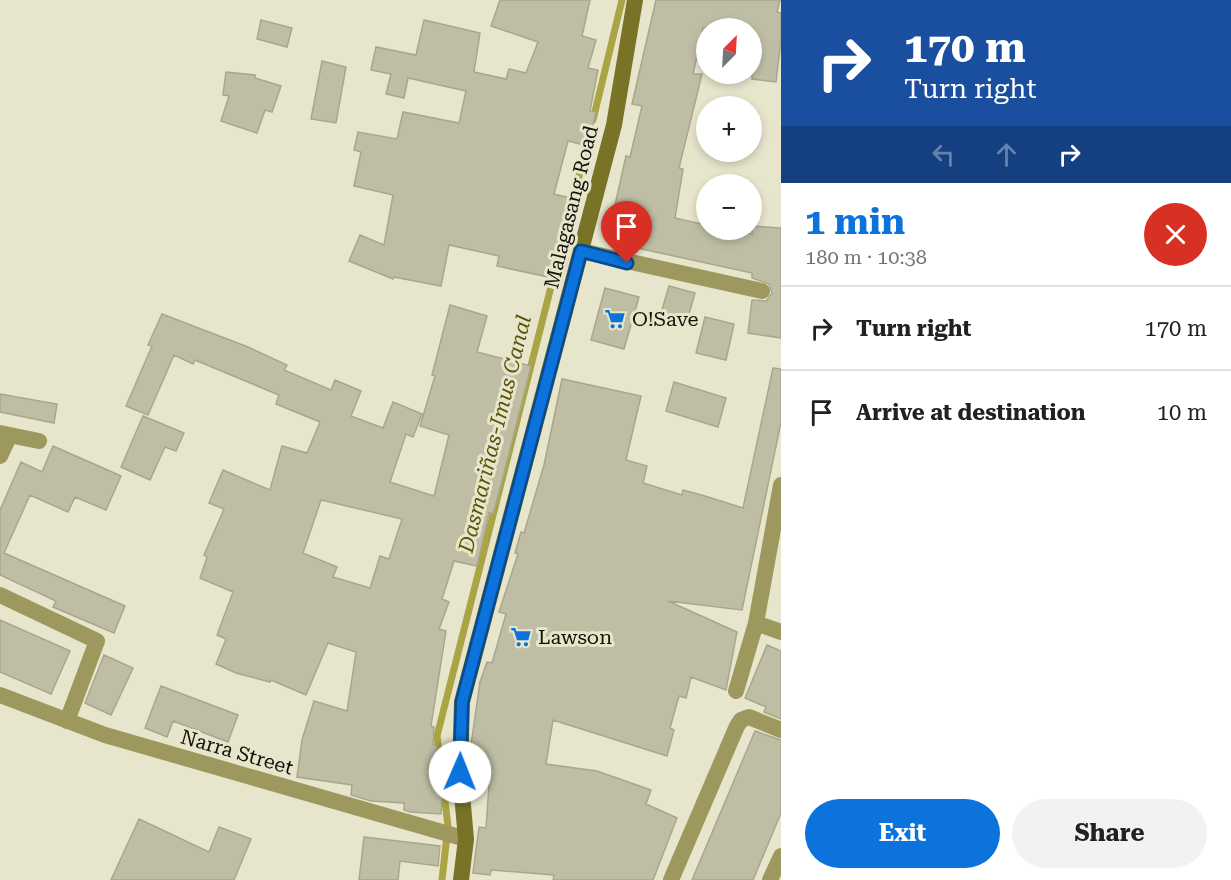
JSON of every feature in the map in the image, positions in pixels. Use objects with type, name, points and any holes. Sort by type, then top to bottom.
[{"type":"main road","name":"Malagasang Road","points":[[461,880],[466,839],[460,772],[462,702],[614,125],[635,0]]},
{"type":"street","points":[[581,251],[674,274],[762,291]]},
{"type":"street","points":[[0,456],[5,434],[39,441]]},
{"type":"street","points":[[736,691],[756,624],[781,485]]},
{"type":"street","points":[[0,595],[97,641],[67,721]]},
{"type":"street","points":[[756,624],[781,632]]},
{"type":"street","name":"Narra Street","points":[[0,695],[116,739],[466,839]]},
{"type":"street","points":[[671,880],[741,720],[749,717],[781,730]]},
{"type":"street","points":[[770,880],[781,856]]},
{"type":"building","points":[[500,0],[590,0],[582,36],[596,40],[588,68],[598,70],[590,111],[596,112],[588,146],[568,141],[554,194],[571,198],[556,255],[568,258],[562,280],[497,266],[499,256],[449,245],[441,286],[394,277],[393,279],[349,261],[360,235],[384,245],[393,195],[354,186],[361,152],[354,150],[358,132],[397,139],[403,112],[459,123],[466,91],[408,78],[404,98],[386,94],[391,74],[371,70],[376,47],[416,55],[424,20],[480,33],[474,72],[506,79],[509,69],[526,73],[538,42],[491,26]]},
{"type":"building","points":[[656,0],[780,0],[777,12],[781,13],[781,40],[776,82],[762,80],[762,18],[696,18],[696,60],[693,74],[696,74],[696,84],[700,84],[679,168],[683,169],[675,218],[696,223],[696,240],[762,240],[762,227],[781,228],[781,338],[748,333],[752,300],[766,301],[772,293],[769,284],[752,278],[752,273],[614,243],[619,219],[612,218],[626,156],[630,157],[642,106],[632,104]]},
{"type":"building","points":[[261,20],[292,28],[287,47],[257,39]]},
{"type":"building","points":[[322,61],[346,67],[336,123],[311,119]]},
{"type":"building","points":[[226,72],[255,75],[255,78],[281,86],[272,112],[265,110],[257,133],[221,121],[229,96],[223,95]]},
{"type":"building","points":[[669,286],[695,293],[687,321],[661,313]]},
{"type":"building","name":"O!Save","points":[[605,288],[639,297],[624,349],[591,340]]},
{"type":"building","points":[[450,305],[487,316],[477,352],[531,366],[493,514],[489,513],[477,566],[454,561],[442,599],[449,602],[439,629],[446,631],[431,726],[434,727],[433,745],[437,745],[437,763],[450,763],[450,779],[443,778],[441,814],[410,812],[404,810],[404,803],[371,801],[351,795],[352,785],[297,777],[302,740],[314,701],[347,711],[356,652],[328,643],[306,695],[271,680],[270,682],[236,673],[216,664],[226,639],[217,635],[233,592],[200,578],[207,557],[204,555],[224,509],[209,503],[223,470],[270,490],[282,446],[307,453],[320,422],[276,404],[279,395],[195,360],[193,364],[174,355],[148,415],[126,406],[152,346],[148,345],[162,314],[248,347],[287,365],[284,370],[331,390],[335,380],[361,391],[351,416],[383,428],[393,402],[422,414],[413,437],[406,434],[390,482],[434,496],[449,435],[420,426],[435,376],[432,375]],"holes":[[[321,500],[402,519],[389,559],[380,556],[370,588],[333,577],[337,567],[303,553]]]},
{"type":"building","points":[[705,317],[734,324],[726,360],[696,353]]},
{"type":"building","points":[[773,368],[781,369],[781,422],[742,610],[668,601],[737,632],[726,690],[691,677],[686,698],[679,696],[670,728],[674,730],[667,756],[553,720],[546,764],[597,771],[651,790],[646,804],[677,818],[653,880],[553,880],[554,875],[491,870],[490,875],[473,873],[479,827],[486,828],[489,785],[471,782],[471,745],[480,682],[487,662],[492,663],[506,614],[499,612],[518,554],[515,553],[521,532],[524,533],[544,465],[562,379],[641,396],[626,460],[647,466],[643,483],[682,495],[683,490],[743,508]]},
{"type":"building","points":[[674,382],[726,398],[718,427],[666,411]]},
{"type":"building","points":[[0,394],[57,404],[54,423],[0,412]]},
{"type":"building","points":[[143,416],[184,433],[176,451],[165,447],[150,480],[121,467]]},
{"type":"building","points":[[53,446],[121,476],[106,510],[75,497],[68,512],[30,495],[4,553],[125,606],[114,633],[53,607],[56,601],[0,575],[0,510],[21,462],[42,472]]},
{"type":"building","points":[[0,620],[70,651],[51,694],[0,672]]},
{"type":"building","points":[[767,645],[781,651],[781,719],[764,712],[766,707],[745,698]]},
{"type":"building","points":[[104,655],[133,668],[111,715],[85,703]]},
{"type":"building","points":[[161,686],[238,715],[228,742],[173,721],[167,737],[145,728]]},
{"type":"building","points":[[755,731],[781,740],[781,813],[753,880],[692,880]]},
{"type":"building","points":[[139,819],[209,852],[219,827],[251,839],[234,880],[111,880]]},
{"type":"building","points":[[364,837],[440,846],[438,866],[400,861],[398,880],[359,880]]},
{"type":"waterway","name":"Dasmariñas-Imus Canal","points":[[593,120],[622,0]]},
{"type":"waterway","name":"Dasmariñas-Imus Canal","points":[[442,880],[448,826],[437,736],[589,137]]},
{"type":"place","name":"O!Save","points":[[615,319]]},
{"type":"place","name":"Lawson","points":[[521,637]]},
{"type":"route","points":[[460,772],[462,702],[581,251],[627,263]]}]
